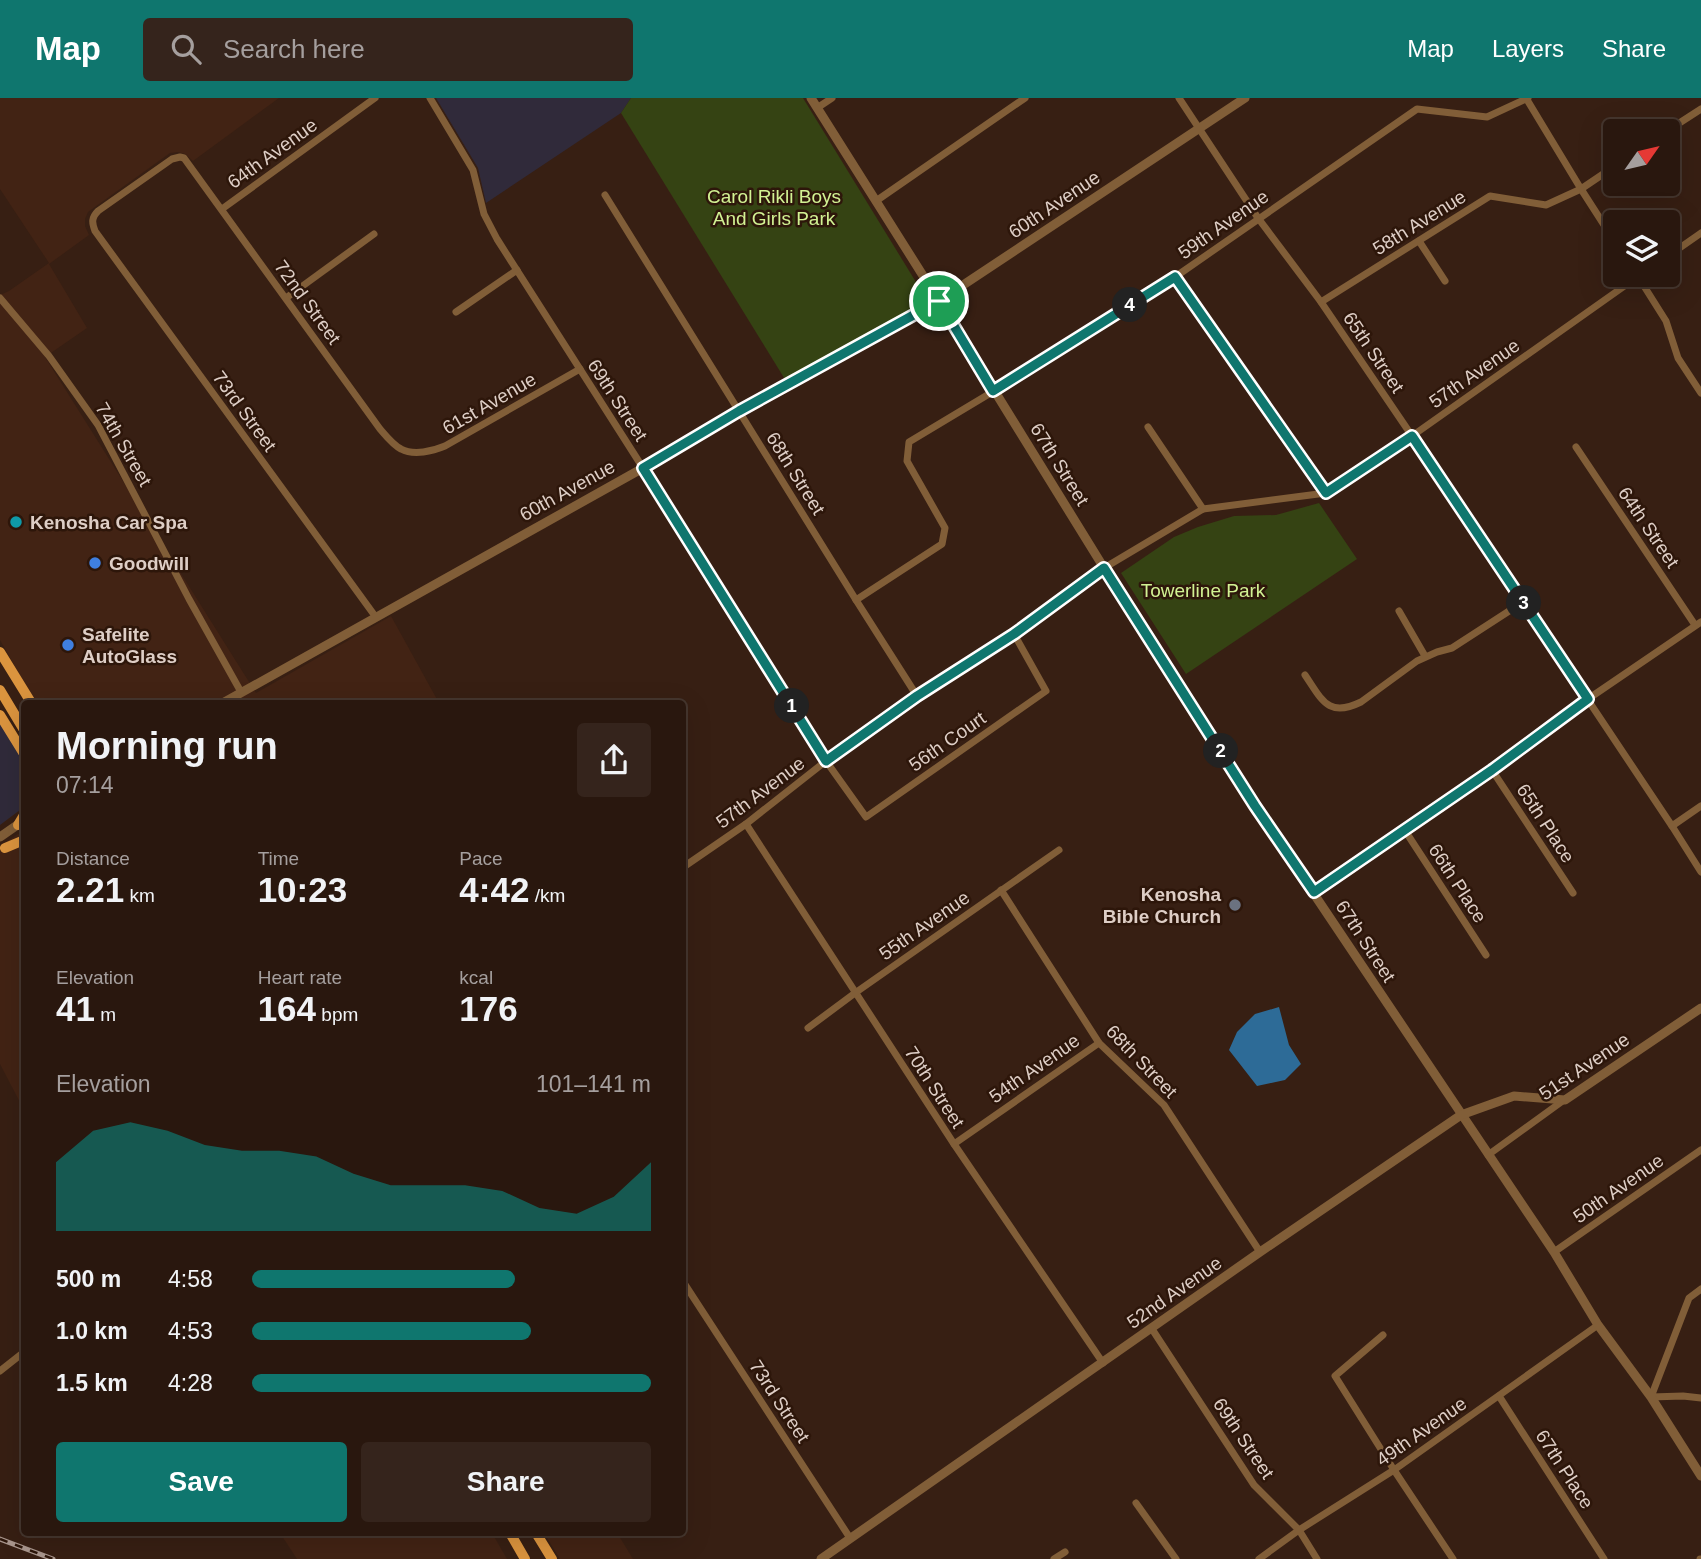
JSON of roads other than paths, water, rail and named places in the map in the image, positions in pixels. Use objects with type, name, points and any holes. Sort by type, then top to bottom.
[{"type":"main road","points":[[0,652],[30,700]]},
{"type":"main road","points":[[0,690],[21,725]]},
{"type":"main road","points":[[0,715],[21,749]]},
{"type":"main road","points":[[2,845],[21,841]]},
{"type":"main road","points":[[512,1536],[525,1559]]},
{"type":"main road","points":[[538,1536],[552,1559]]},
{"type":"street","name":"64th Avenue","points":[[222,209],[375,98]]},
{"type":"street","name":"69th Street","points":[[430,98],[473,170],[484,214],[497,239],[826,761],[866,817]]},
{"type":"street","name":"67th Street","points":[[811,98],[1255,806],[1554,1252],[1598,1325],[1651,1397],[1701,1476]]},
{"type":"street","points":[[817,108],[832,98]]},
{"type":"street","points":[[876,201],[1026,98]]},
{"type":"street","name":"65th Street","points":[[1179,98],[1258,218],[1321,302],[1412,436],[1701,872]]},
{"type":"street","name":"60th Avenue","points":[[228,700],[939,301],[1245,98]]},
{"type":"street","points":[[1527,98],[1603,223]]},
{"type":"street","name":"59th Avenue","points":[[856,600],[942,544],[945,528],[906,461],[909,442],[1175,277],[1417,108],[1487,117],[1527,98]]},
{"type":"street","points":[[1680,123],[1701,109]]},
{"type":"street","name":"72nd Street","points":[[92,223],[93,216],[98,211],[172,159],[180,157],[188,162],[380,429],[401,449],[411,452]]},
{"type":"street","name":"58th Avenue","points":[[1321,302],[1490,196],[1546,205],[1581,189],[1603,174]]},
{"type":"street","name":"68th Street","points":[[605,195],[917,696]]},
{"type":"street","name":"73rd Street","points":[[92,223],[95,231],[374,616]]},
{"type":"street","points":[[1680,248],[1701,233]]},
{"type":"street","points":[[286,298],[374,234]]},
{"type":"street","points":[[1419,241],[1445,281]]},
{"type":"street","points":[[456,312],[517,270]]},
{"type":"street","points":[[1175,277],[1326,493]]},
{"type":"street","name":"57th Avenue","points":[[686,865],[746,824],[826,761],[917,696],[1014,634],[1104,568],[1203,509],[1326,493],[1412,436],[1621,287]]},
{"type":"street","points":[[1645,287],[1666,321],[1678,358],[1701,393]]},
{"type":"street","name":"74th Street","points":[[0,298],[49,356],[98,425],[241,692]]},
{"type":"street","name":"61st Avenue","points":[[411,452],[446,446],[580,369]]},
{"type":"street","points":[[1148,427],[1203,509]]},
{"type":"street","name":"64th Street","points":[[1576,447],[1698,623]]},
{"type":"street","points":[[1305,675],[1326,704],[1333,708],[1340,709],[1361,702],[1425,656],[1464,642],[1523,602]]},
{"type":"street","points":[[1399,611],[1425,656]]},
{"type":"street","points":[[1314,892],[1492,770],[1698,623]]},
{"type":"street","name":"56th Court","points":[[866,817],[1045,691],[1014,634]]},
{"type":"street","name":"65th Place","points":[[1492,770],[1573,893]]},
{"type":"street","points":[[1672,826],[1701,806]]},
{"type":"street","points":[[2,845],[21,821]]},
{"type":"street","name":"70th Street","points":[[746,824],[954,1144],[1103,1363]]},
{"type":"street","name":"66th Place","points":[[1405,829],[1486,954]]},
{"type":"street","points":[[2,845],[21,836]]},
{"type":"street","name":"55th Avenue","points":[[808,1028],[1059,850]]},
{"type":"street","name":"68th Street","points":[[1001,890],[1099,1043],[1164,1105],[1260,1252]]},
{"type":"street","name":"51st Avenue","points":[[1488,1154],[1701,1008]]},
{"type":"street","name":"54th Avenue","points":[[954,1144],[1099,1043]]},
{"type":"street","name":"52nd Avenue","points":[[821,1559],[1461,1115],[1514,1096],[1565,1100]]},
{"type":"street","name":"50th Avenue","points":[[1554,1252],[1701,1150]]},
{"type":"street","name":"73rd Street","points":[[686,1286],[850,1538]]},
{"type":"street","points":[[1701,1289],[1689,1298],[1651,1397],[1701,1398]]},
{"type":"street","name":"49th Avenue","points":[[1259,1559],[1299,1530],[1394,1470],[1598,1325]]},
{"type":"street","name":"69th Street","points":[[1152,1329],[1254,1485],[1299,1530],[1317,1559]]},
{"type":"street","points":[[1383,1335],[1335,1376],[1453,1559]]},
{"type":"street","points":[[0,1371],[21,1354]]},
{"type":"street","name":"67th Place","points":[[1499,1396],[1604,1559]]},
{"type":"street","points":[[1136,1503],[1176,1559]]},
{"type":"street","points":[[1054,1559],[1065,1552]]},
{"type":"water","points":[[1279,1007],[1289,1045],[1301,1064],[1285,1080],[1257,1086],[1229,1050],[1237,1032],[1255,1014]]},
{"type":"railway","points":[[0,1539],[53,1559]]},
{"type":"place","name":"Kenosha Car Spa","points":[[16,522]]},
{"type":"place","name":"Goodwill","points":[[95,563]]},
{"type":"place","name":"Safelite AutoGlass","points":[[68,645]]},
{"type":"place","name":"Kenosha Bible Church","points":[[1235,905]]},
{"type":"park label","name":"Carol Rikli Boys And Girls Park","points":[[774,207]]},
{"type":"park label","name":"Towerline Park","points":[[1203,590]]}]
